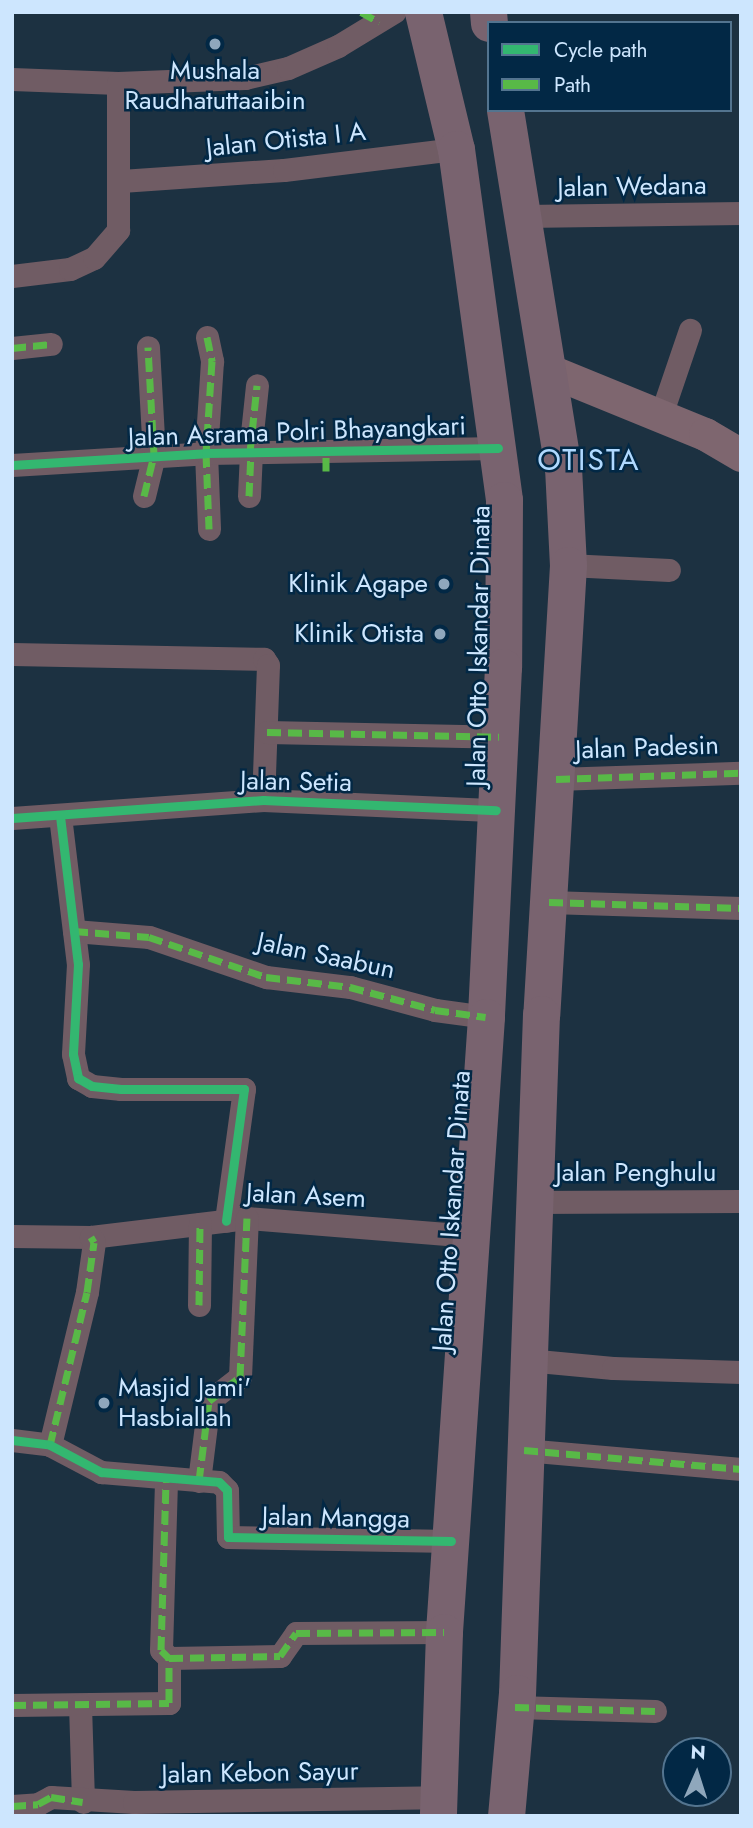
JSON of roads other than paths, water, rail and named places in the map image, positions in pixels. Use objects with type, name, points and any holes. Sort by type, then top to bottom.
[{"type":"main road","name":"Jalan Otto Iskandar Dinata","points":[[423,12],[456,149],[498,448],[504,579],[486,1017],[444,1632],[438,1807]]},
{"type":"main road","points":[[505,112],[564,467],[568,565],[532,1202],[515,1707],[506,1816]]},
{"type":"street","points":[[12,79],[118,83],[218,82],[277,70],[338,46],[378,15]]},
{"type":"street","points":[[12,276],[70,270],[103,250],[121,221],[118,83]]},
{"type":"street","name":"Jalan Otista I A","points":[[121,181],[284,170],[456,149]]},
{"type":"street","name":"Jalan Wedana","points":[[524,216],[741,213]]},
{"type":"street","points":[[661,415],[690,330]]},
{"type":"street","points":[[206,337],[212,361],[206,453],[209,529]]},
{"type":"street","points":[[12,348],[51,344]]},
{"type":"street","points":[[144,496],[155,456],[148,347]]},
{"type":"street","points":[[548,370],[661,415],[741,455]]},
{"type":"street","points":[[249,496],[250,452],[257,385]]},
{"type":"street","name":"Jalan Asrama Polri Bhayangkari","points":[[12,464],[250,452],[326,462],[498,448]]},
{"type":"street","points":[[568,565],[669,570]]},
{"type":"street","points":[[12,654],[255,656],[268,665],[263,800]]},
{"type":"street","points":[[267,732],[499,737]]},
{"type":"street","name":"Jalan Padesin","points":[[556,779],[741,773]]},
{"type":"street","name":"Jalan Setia","points":[[12,818],[263,800],[496,810]]},
{"type":"street","points":[[12,1440],[50,1446],[101,1472],[200,1481],[209,1401],[240,1377],[236,1219],[244,1089],[121,1088],[92,1086],[78,1078],[73,1054],[78,964],[60,816]]},
{"type":"street","points":[[549,902],[741,908]]},
{"type":"street","name":"Jalan Saabun","points":[[74,931],[149,937],[266,977],[350,987],[435,1010],[486,1017]]},
{"type":"street","name":"Jalan Penghulu","points":[[532,1202],[741,1200]]},
{"type":"street","name":"Jalan Asem","points":[[12,1236],[91,1237],[236,1219],[471,1236]]},
{"type":"street","points":[[199,1305],[200,1224]]},
{"type":"street","points":[[50,1446],[87,1292],[94,1242],[91,1237]]},
{"type":"street","points":[[527,1360],[614,1368],[741,1372]]},
{"type":"street","points":[[524,1450],[741,1469]]},
{"type":"street","points":[[166,1479],[161,1650],[169,1658],[280,1656],[296,1633],[444,1632]]},
{"type":"street","name":"Jalan Mangga","points":[[200,1481],[219,1482],[227,1490],[228,1537],[450,1541]]},
{"type":"street","points":[[12,1705],[167,1705],[169,1658]]},
{"type":"street","points":[[80,1705],[83,1802]]},
{"type":"street","points":[[515,1707],[655,1711]]},
{"type":"street","name":"Jalan Kebon Sayur","points":[[12,1806],[38,1804],[51,1797],[83,1802],[438,1807]]},
{"type":"place","name":"Mushala Raudhatuttaaibin","points":[[215,44]]},
{"type":"place","name":"Klinik Agape","points":[[444,584]]},
{"type":"place","name":"Klinik Otista","points":[[440,634]]},
{"type":"place","name":"Masjid Jami' Hasbiallah","points":[[104,1403]]},
{"type":"district","name":"OTISTA","points":[[589,460]]}]
